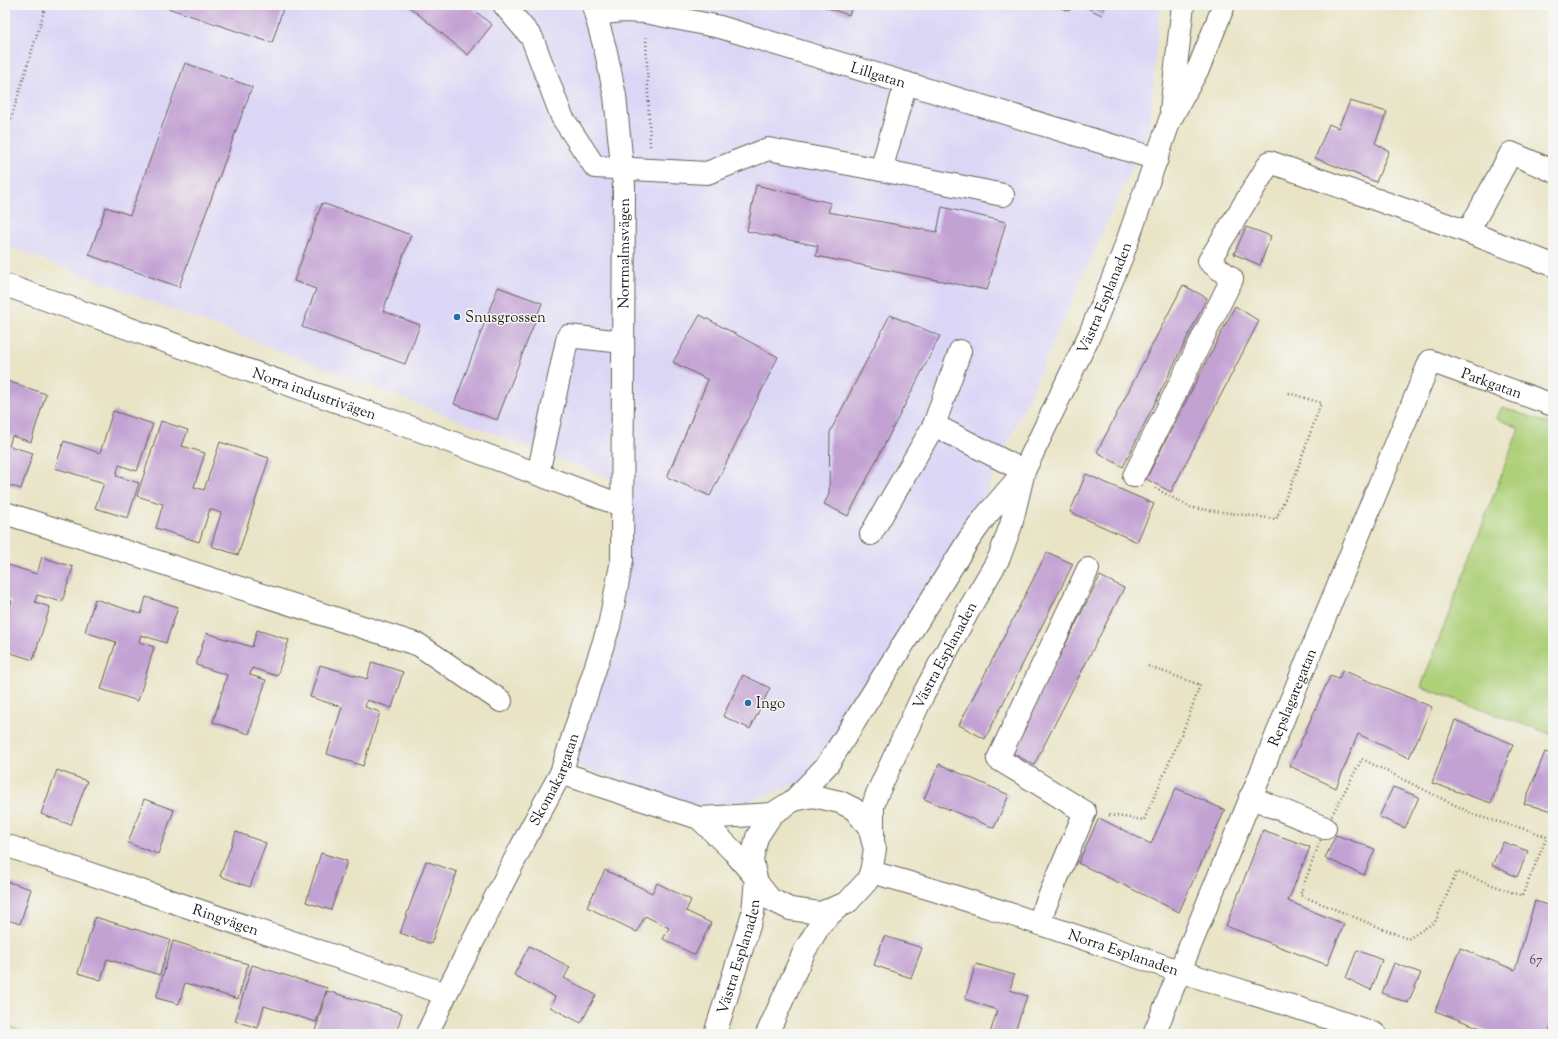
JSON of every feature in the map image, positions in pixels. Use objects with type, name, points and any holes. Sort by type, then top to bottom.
[{"type":"street","points":[[504,5],[532,38],[562,117],[595,167],[707,173],[768,149],[1003,195]]},
{"type":"street","name":"Västra Esplanaden","points":[[1170,120],[1183,5]]},
{"type":"street","name":"Västra Esplanaden","points":[[873,841],[873,806],[877,794],[922,698],[972,604],[999,558],[1012,526],[1024,471],[1088,336],[1122,256],[1170,120],[1199,67],[1224,5]]},
{"type":"street","name":"Norrmalmsvägen","points":[[594,10],[606,52],[615,96],[624,185],[623,506]]},
{"type":"street","name":"Lillgatan","points":[[594,10],[645,12],[720,27],[1157,160]]},
{"type":"street","points":[[881,170],[906,83]]},
{"type":"street","points":[[1468,232],[1511,153],[1553,171]]},
{"type":"street","points":[[1134,476],[1232,279],[1209,261],[1270,162],[1468,232],[1553,265]]},
{"type":"street","name":"Norra industrivägen","points":[[5,285],[427,433],[623,506]]},
{"type":"street","points":[[538,474],[568,336],[623,342]]},
{"type":"street","points":[[871,534],[934,425],[960,351]]},
{"type":"street","name":"Parkgatan","points":[[1430,361],[1553,405]]},
{"type":"street","name":"Repslagaregatan","points":[[1154,1034],[1430,361]]},
{"type":"street","points":[[934,425],[1024,471]]},
{"type":"street","name":"Västra Esplanaden","points":[[794,800],[828,764],[968,541],[985,517],[1024,471]]},
{"type":"street","name":"Skomakargatan","points":[[427,1034],[531,828],[561,774],[609,626],[622,560],[623,506]]},
{"type":"street","points":[[5,513],[419,645],[501,701]]},
{"type":"street","points":[[1038,924],[1085,812],[998,759],[1088,569]]},
{"type":"street","points":[[561,774],[699,818],[772,814]]},
{"type":"street","points":[[813,796],[840,802],[854,809],[869,827],[875,849],[871,872],[867,881],[847,903],[820,913],[790,909],[770,899],[756,881],[752,859],[757,837],[772,814],[794,800],[813,796]]},
{"type":"street","points":[[1250,797],[1325,828]]},
{"type":"street","points":[[699,818],[733,851],[756,878]]},
{"type":"street","name":"Ringvägen","points":[[5,845],[446,994]]},
{"type":"street","name":"Norra Esplanaden","points":[[871,872],[943,892],[1179,971],[1335,1019],[1376,1034]]},
{"type":"street","name":"Västra Esplanaden","points":[[715,1034],[753,913],[756,878]]},
{"type":"street","points":[[767,1034],[804,952],[821,923],[841,905]]},
{"type":"path","points":[[5,138],[46,5]]},
{"type":"path","points":[[1134,476],[1192,508],[1276,519],[1295,476],[1321,403],[1286,392]]},
{"type":"path","points":[[1085,812],[1144,820],[1182,734],[1200,685],[1148,666]]},
{"type":"path","points":[[1362,759],[1477,816],[1532,831],[1546,837],[1522,896],[1456,872],[1435,922],[1408,939],[1300,895],[1325,828],[1362,759]]},
{"type":"shaded area","points":[[5,5],[1160,5],[1149,128],[951,571],[813,777],[756,799],[709,809],[571,764],[630,486],[5,245]]},
{"type":"green space","points":[[1502,407],[1553,425],[1553,735],[1421,687],[1519,428],[1496,418]]},
{"type":"green space","points":[[5,1025],[31,1034],[5,1034]]},
{"type":"building","points":[[159,5],[284,5],[272,43]]},
{"type":"building","points":[[407,5],[468,5],[492,25],[468,55]]},
{"type":"building","points":[[818,5],[853,5],[849,15]]},
{"type":"building","points":[[1054,5],[1073,5],[1069,11]]},
{"type":"building","points":[[1081,5],[1105,5],[1102,15]]},
{"type":"building","points":[[185,63],[252,87],[179,287],[89,255],[106,207],[130,215]]},
{"type":"building","points":[[1350,101],[1387,112],[1375,143],[1389,151],[1376,182],[1315,158],[1329,124],[1338,128]]},
{"type":"building","points":[[756,185],[831,203],[828,212],[937,232],[942,207],[1006,222],[987,290],[816,256],[818,246],[747,231]]},
{"type":"building","points":[[322,203],[411,235],[383,311],[420,325],[405,364],[302,327],[316,289],[294,281]]},
{"type":"building","points":[[1246,227],[1271,236],[1260,265],[1234,254]]},
{"type":"building","points":[[1183,285],[1207,298],[1123,467],[1097,452]]},
{"type":"building","points":[[498,287],[542,303],[497,420],[454,404]]},
{"type":"building","points":[[1235,306],[1259,321],[1171,492],[1146,479]]},
{"type":"building","points":[[700,315],[778,357],[710,496],[667,477],[708,380],[673,362]]},
{"type":"building","points":[[890,315],[940,336],[848,516],[824,504],[829,494],[830,432]]},
{"type":"building","points":[[7,381],[46,394],[31,442],[12,436],[9,446],[33,453],[21,489],[5,484],[5,387]]},
{"type":"building","points":[[113,411],[153,424],[137,471],[119,465],[116,476],[139,483],[128,518],[95,508],[104,483],[55,468],[64,441],[100,453]]},
{"type":"building","points":[[161,421],[188,430],[182,446],[205,453],[194,487],[204,490],[220,442],[269,458],[238,555],[211,546],[221,513],[210,509],[199,542],[156,528],[163,504],[137,496]]},
{"type":"building","points":[[1086,474],[1154,504],[1137,542],[1070,512]]},
{"type":"building","points":[[1047,552],[1073,564],[985,739],[959,725]]},
{"type":"building","points":[[42,557],[73,567],[62,602],[37,595],[35,602],[50,607],[33,660],[5,651],[5,623],[12,601],[5,599],[5,564],[37,574]]},
{"type":"building","points":[[1100,576],[1124,588],[1034,765],[1011,752]]},
{"type":"building","points":[[146,597],[178,607],[166,643],[141,635],[139,642],[154,647],[138,701],[101,689],[116,642],[85,632],[95,599],[141,614]]},
{"type":"building","points":[[257,630],[289,640],[277,676],[252,668],[250,675],[266,680],[249,734],[213,722],[227,675],[196,665],[206,633],[252,647]]},
{"type":"building","points":[[372,662],[403,672],[392,708],[367,700],[365,707],[380,712],[363,766],[327,754],[342,707],[310,697],[320,665],[367,679]]},
{"type":"building","points":[[1342,670],[1432,707],[1409,758],[1358,734],[1336,788],[1290,766],[1330,676],[1339,679]]},
{"type":"building","points":[[743,675],[770,688],[750,729],[723,716]]},
{"type":"building","points":[[1455,720],[1513,744],[1491,803],[1432,783]]},
{"type":"building","points":[[1545,752],[1553,755],[1553,811],[1524,804]]},
{"type":"building","points":[[939,764],[1009,795],[994,828],[924,799]]},
{"type":"building","points":[[57,770],[87,781],[71,825],[41,814]]},
{"type":"building","points":[[1393,787],[1419,797],[1405,828],[1379,817]]},
{"type":"building","points":[[1176,788],[1225,810],[1179,912],[1078,863],[1099,818],[1151,844]]},
{"type":"building","points":[[144,799],[174,810],[158,854],[128,843]]},
{"type":"building","points":[[1263,830],[1310,847],[1288,901],[1344,924],[1327,965],[1226,926]]},
{"type":"building","points":[[236,832],[266,843],[250,887],[220,876]]},
{"type":"building","points":[[1336,835],[1375,849],[1364,875],[1325,858]]},
{"type":"building","points":[[1503,842],[1528,851],[1517,877],[1492,865]]},
{"type":"building","points":[[321,853],[347,861],[331,910],[306,902]]},
{"type":"building","points":[[426,861],[457,872],[431,944],[400,933]]},
{"type":"building","points":[[605,870],[652,893],[657,883],[691,900],[686,911],[711,923],[695,955],[663,939],[669,928],[645,916],[637,932],[587,907]]},
{"type":"building","points":[[5,881],[31,889],[20,924],[5,919]]},
{"type":"building","points":[[1535,901],[1553,907],[1553,1021],[1548,1034],[1497,1034],[1435,1011],[1460,948],[1515,970]]},
{"type":"building","points":[[95,917],[170,940],[160,975],[107,959],[101,980],[78,973]]},
{"type":"building","points":[[884,936],[922,948],[911,978],[874,965]]},
{"type":"building","points":[[173,941],[248,964],[238,999],[185,983],[179,1004],[156,998]]},
{"type":"building","points":[[529,946],[570,967],[564,978],[596,995],[581,1023],[550,1007],[555,997],[514,975]]},
{"type":"building","points":[[1357,950],[1382,960],[1371,990],[1346,978]]},
{"type":"building","points":[[1394,963],[1421,973],[1408,1003],[1382,993]]},
{"type":"building","points":[[976,964],[1014,975],[1010,990],[1027,996],[1014,1034],[990,1034],[997,1010],[965,999]]},
{"type":"building","points":[[252,965],[327,988],[316,1022],[264,1006],[258,1028],[235,1021]]},
{"type":"building","points":[[327,991],[402,1013],[396,1034],[314,1034]]},
{"type":"place","name":"Snusgrossen","points":[[457,317]]},
{"type":"place","name":"Ingo","points":[[748,703]]}]
